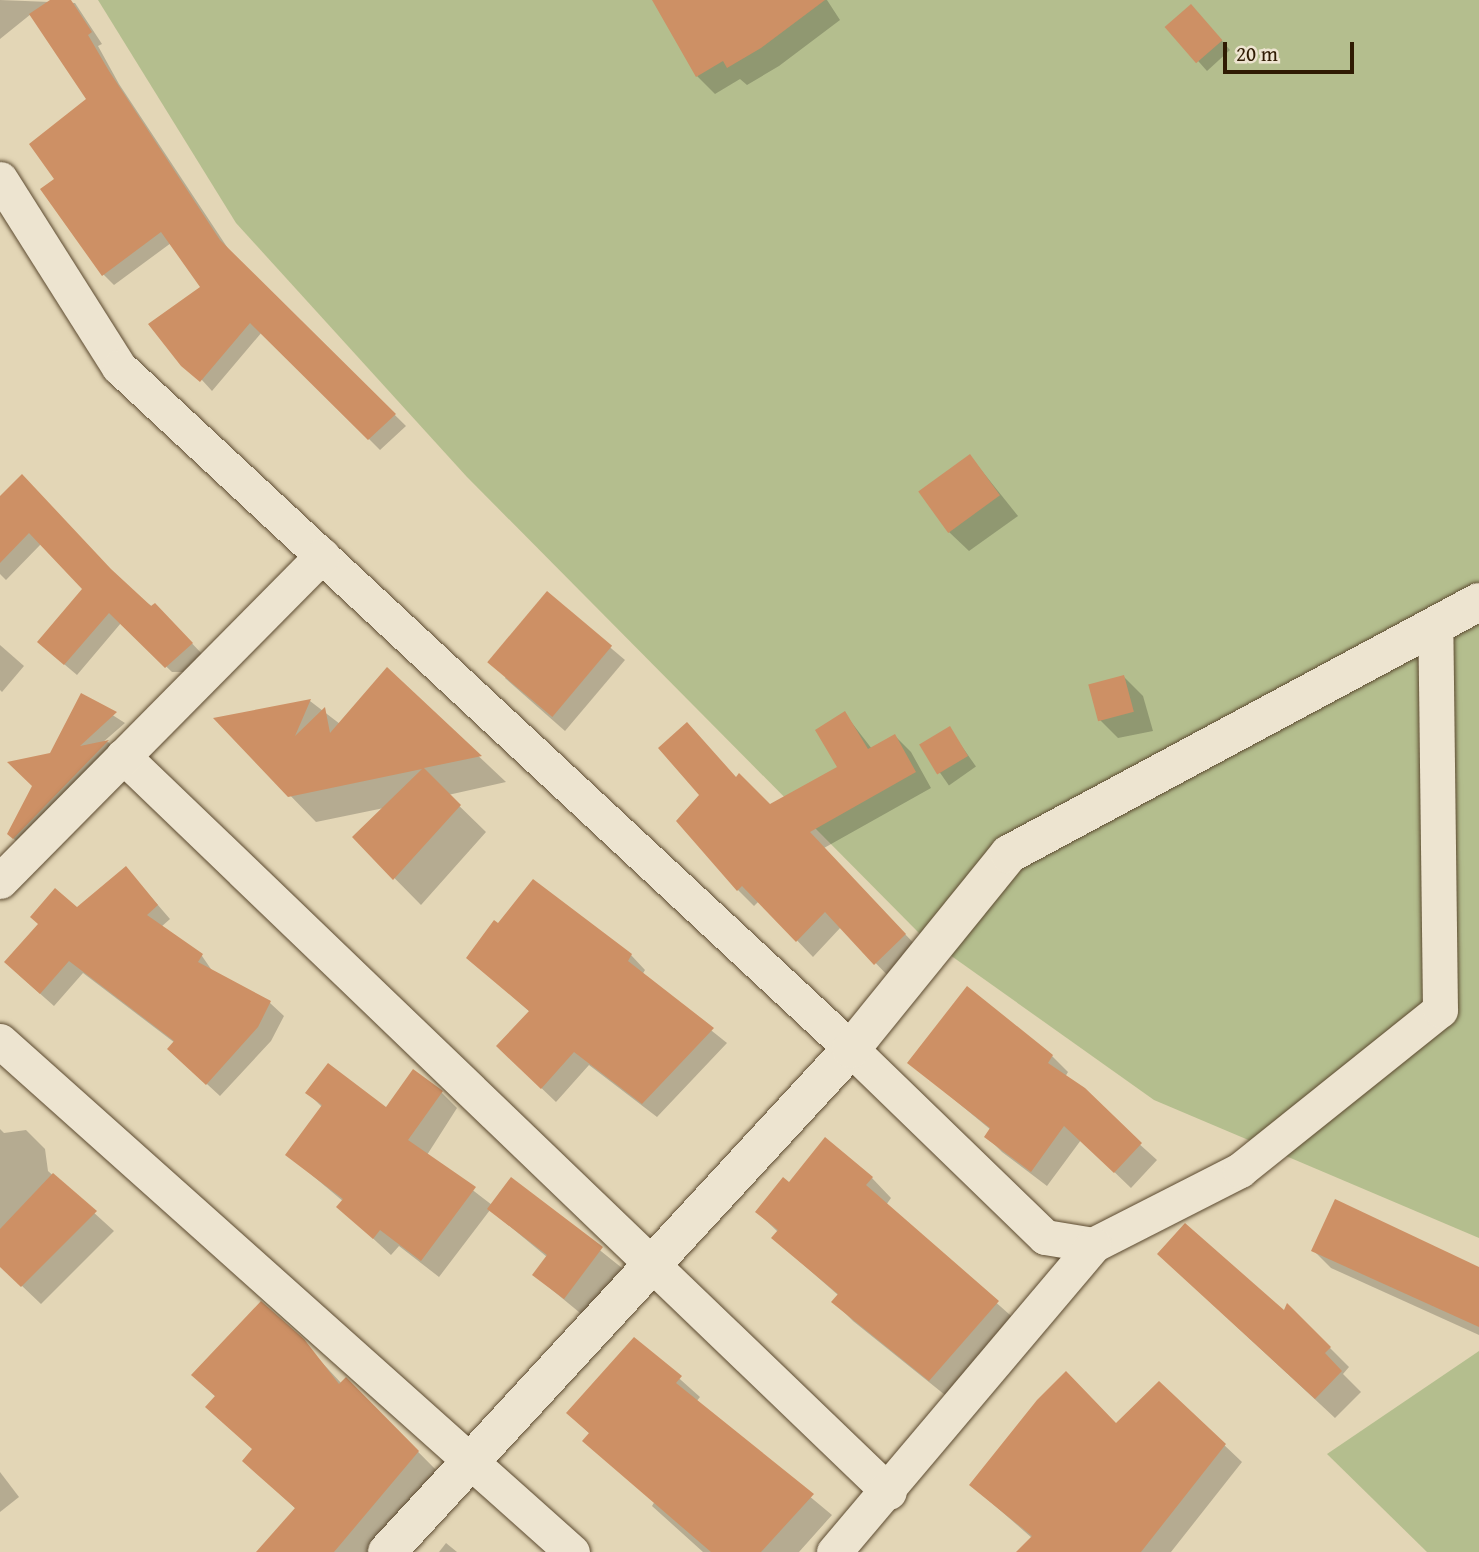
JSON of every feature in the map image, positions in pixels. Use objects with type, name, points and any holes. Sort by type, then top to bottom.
[{"type":"street","points":[[0,179],[119,367],[851,1049],[1045,1237],[1093,1245]]},
{"type":"street","points":[[0,881],[322,556]]},
{"type":"street","points":[[387,1552],[472,1463],[851,1049],[1009,854],[1479,602]]},
{"type":"street","points":[[834,1552],[889,1492],[1093,1245],[1240,1170],[1440,1010],[1435,626]]},
{"type":"street","points":[[123,756],[889,1492]]},
{"type":"street","points":[[0,1041],[572,1552]]},
{"type":"green space","points":[[98,0],[1479,0],[1479,1238],[1154,1100],[919,933],[467,477],[236,223]]},
{"type":"green space","points":[[1479,1351],[1479,1552],[1427,1552],[1327,1454]]},
{"type":"building","points":[[50,0],[71,0],[92,32],[88,35],[109,71],[220,240],[396,414],[368,440],[250,323],[200,382],[181,366],[148,324],[200,287],[161,232],[102,276],[40,189],[54,179],[29,144],[86,99],[29,14]]},
{"type":"building","points":[[652,0],[825,0],[761,48],[727,68],[723,61],[696,77]]},
{"type":"building","points":[[1191,4],[1222,40],[1196,63],[1165,27]]},
{"type":"building","points":[[970,454],[1000,495],[948,533],[918,492]]},
{"type":"building","points":[[22,474],[111,569],[151,606],[155,603],[193,643],[165,668],[109,613],[64,665],[37,642],[82,589],[29,533],[0,563],[0,496]]},
{"type":"building","points":[[547,591],[612,646],[552,717],[487,662]]},
{"type":"building","points":[[387,667],[482,756],[424,768],[461,805],[393,880],[352,837],[422,769],[288,797],[213,718],[311,699],[295,736],[325,707],[330,733]]},
{"type":"building","points":[[1124,675],[1134,712],[1098,721],[1088,685]]},
{"type":"building","points":[[81,693],[117,712],[80,746],[109,740],[13,839],[7,834],[32,786],[7,762],[50,753]]},
{"type":"building","points":[[845,711],[868,749],[895,734],[916,772],[810,832],[906,934],[874,965],[825,912],[796,942],[742,886],[737,891],[676,821],[699,795],[658,748],[687,722],[736,777],[739,773],[770,804],[837,767],[815,730]]},
{"type":"building","points":[[950,726],[968,756],[937,775],[919,745]]},
{"type":"building","points":[[126,866],[158,905],[147,915],[203,954],[198,962],[271,1001],[258,1027],[206,1085],[167,1049],[174,1041],[69,961],[40,994],[4,962],[38,924],[30,917],[55,888],[77,907]]},
{"type":"building","points":[[533,879],[632,954],[628,961],[714,1028],[642,1104],[574,1052],[541,1089],[496,1046],[529,1011],[466,958],[494,920],[498,923]]},
{"type":"building","points":[[967,986],[1053,1055],[1048,1063],[1085,1088],[1142,1143],[1114,1173],[1064,1126],[1031,1172],[984,1137],[990,1128],[907,1063]]},
{"type":"building","points":[[328,1063],[386,1107],[413,1069],[443,1091],[408,1140],[476,1187],[421,1261],[380,1230],[373,1239],[336,1207],[343,1199],[285,1155],[322,1105],[305,1093]]},
{"type":"building","points":[[825,1137],[873,1177],[866,1185],[999,1301],[929,1381],[831,1302],[838,1294],[771,1238],[778,1230],[755,1212],[783,1177],[789,1182]]},
{"type":"building","points":[[53,1173],[97,1211],[21,1287],[0,1267],[0,1229]]},
{"type":"building","points":[[511,1177],[603,1247],[564,1299],[532,1275],[547,1255],[487,1209]]},
{"type":"building","points":[[1335,1199],[1479,1267],[1479,1327],[1311,1251]]},
{"type":"building","points":[[1185,1223],[1284,1310],[1287,1303],[1331,1347],[1325,1353],[1342,1371],[1315,1399],[1157,1254]]},
{"type":"building","points":[[261,1301],[304,1339],[339,1384],[346,1377],[419,1451],[334,1552],[256,1552],[295,1508],[242,1461],[252,1449],[205,1407],[215,1396],[191,1375]]},
{"type":"building","points":[[634,1337],[682,1376],[676,1383],[814,1494],[761,1552],[711,1552],[582,1441],[589,1433],[566,1413]]},
{"type":"building","points":[[1066,1371],[1116,1423],[1159,1381],[1226,1444],[1141,1552],[1016,1552],[1032,1536],[969,1485],[1037,1400]]}]
